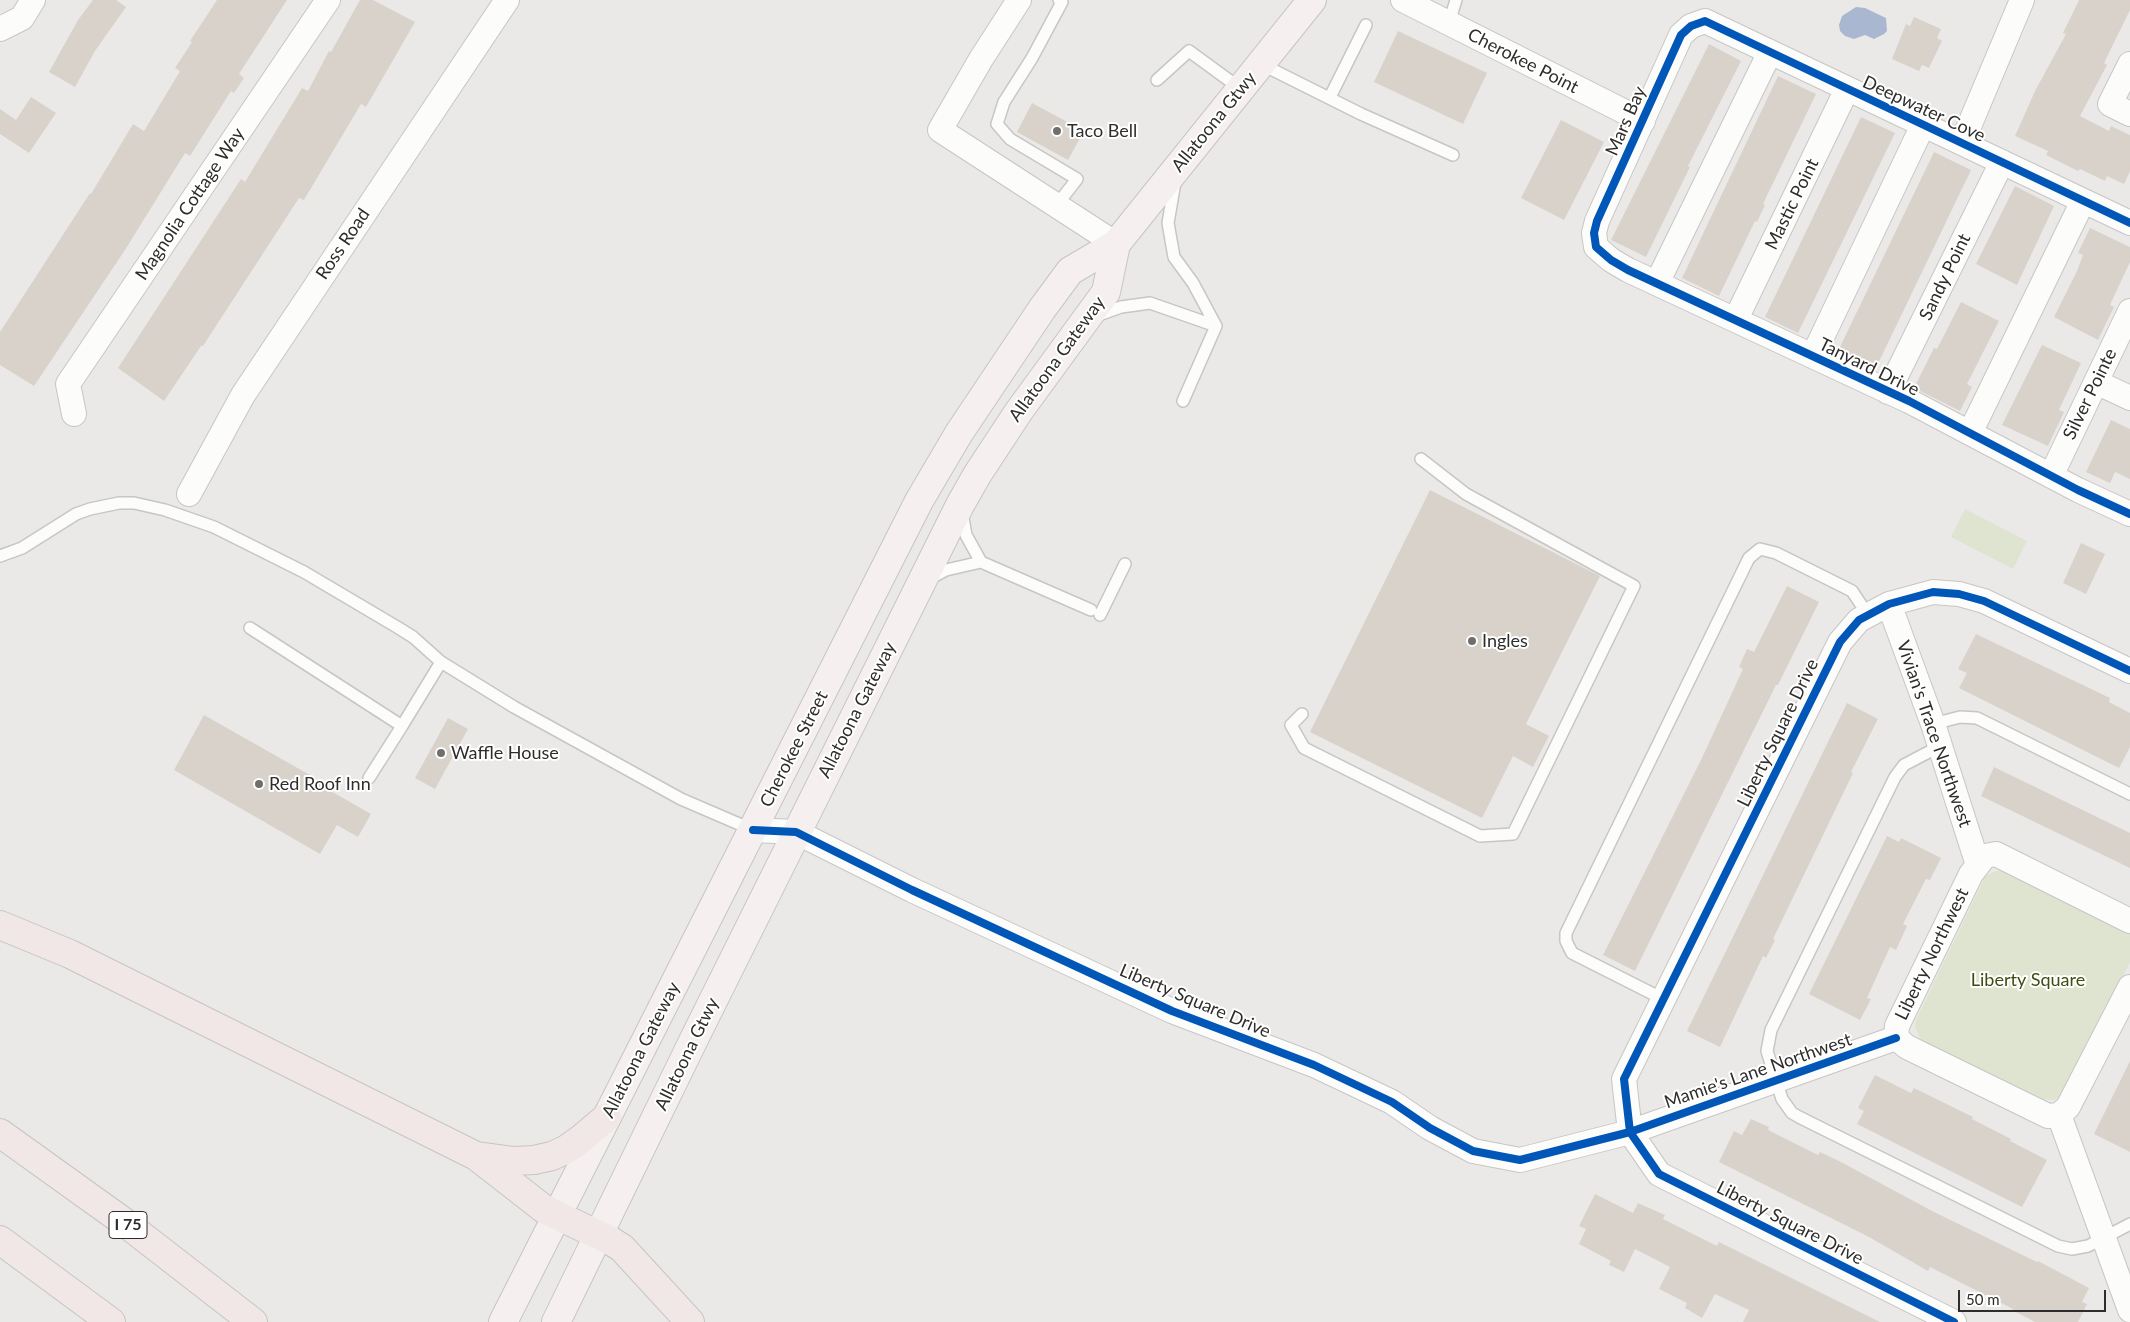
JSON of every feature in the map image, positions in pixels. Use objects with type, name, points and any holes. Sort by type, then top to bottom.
[{"type":"highway","points":[[0,925],[70,954],[476,1156],[557,1217],[622,1248],[690,1322]]},
{"type":"highway","points":[[476,1156],[514,1161],[534,1160],[552,1156],[567,1149],[607,1117]]},
{"type":"highway","name":"I 75","points":[[0,1133],[124,1222],[253,1322]]},
{"type":"highway","points":[[0,1240],[110,1322]]},
{"type":"main road","name":"Allatoona Gtwy","points":[[1116,244],[1312,0]]},
{"type":"main road","name":"Allatoona Gateway","points":[[776,874],[977,475],[1019,411],[1106,292],[1116,244]]},
{"type":"main road","name":"Cherokee Street","points":[[753,830],[919,501],[959,433],[998,373],[1070,271],[1116,244]]},
{"type":"main road","name":"Allatoona Gateway","points":[[503,1322],[753,830]]},
{"type":"main road","name":"Allatoona Gtwy","points":[[556,1322],[776,874]]},
{"type":"street","points":[[0,28],[22,18],[33,0]]},
{"type":"street","name":"Magnolia Cottage Way","points":[[74,414],[68,384],[328,0]]},
{"type":"street","points":[[1018,0],[980,59],[940,130],[1116,244]]},
{"type":"street","name":"Cherokee Point","points":[[1403,0],[1643,121]]},
{"type":"street","points":[[1962,143],[2022,0]]},
{"type":"street","name":"Ross Road","points":[[189,494],[243,395],[501,2]]},
{"type":"street","name":"Deepwater Cove","points":[[1705,21],[2130,223]]},
{"type":"street","name":"Mars Bay","points":[[1596,247],[1594,233],[1597,221],[1681,35],[1691,26],[1705,21]]},
{"type":"street","points":[[1657,283],[1770,52]]},
{"type":"street","points":[[2130,64],[2110,104],[2130,114]]},
{"type":"street","name":"Mastic Point","points":[[1736,319],[1847,89]]},
{"type":"street","points":[[1812,356],[1923,125]]},
{"type":"street","name":"Sandy Point","points":[[1888,392],[2002,162]]},
{"type":"street","points":[[1970,433],[2083,201]]},
{"type":"street","name":"Tanyard Drive","points":[[1596,247],[1611,260],[1888,392],[2051,476],[2130,514]]},
{"type":"street","name":"Silver Pointe","points":[[2051,476],[2130,311]]},
{"type":"street","points":[[2096,382],[2130,398]]},
{"type":"street","name":"Liberty Square Drive","points":[[1954,1322],[1659,1174],[1630,1132],[1624,1079],[1840,642],[1859,620],[1889,604],[1933,592],[1959,594],[1984,601],[2130,671]]},
{"type":"street","name":"Vivian's Trace Northwest","points":[[1889,604],[1936,735],[1978,865]]},
{"type":"street","name":"Liberty Square Drive","points":[[753,830],[796,832],[912,890],[1172,1012],[1314,1065],[1375,1093],[1392,1102],[1430,1128],[1473,1151],[1520,1160],[1630,1132]]},
{"type":"street","points":[[1978,865],[1986,856],[1996,854],[2130,920]]},
{"type":"street","name":"Liberty Northwest","points":[[1978,865],[1897,1026],[1896,1038],[1907,1047],[2048,1116],[2059,1115]]},
{"type":"street","points":[[2130,987],[2068,1107],[2059,1115],[2130,1310]]},
{"type":"street","name":"Mamie's Lane Northwest","points":[[1630,1132],[1896,1038]]},
{"type":"lane","points":[[1056,206],[1077,179],[1010,139],[997,124],[1004,102],[1032,58],[1062,2],[1059,0]]},
{"type":"lane","points":[[1449,23],[1456,0]]},
{"type":"lane","points":[[1330,97],[1366,25]]},
{"type":"lane","points":[[1157,80],[1189,51],[1241,89]]},
{"type":"lane","points":[[1262,64],[1361,114],[1454,155]]},
{"type":"lane","points":[[1177,168],[1168,223],[1174,257],[1193,283],[1216,326]]},
{"type":"lane","points":[[1085,320],[1121,307],[1150,304],[1216,326]]},
{"type":"lane","points":[[1183,401],[1216,326]]},
{"type":"lane","points":[[1302,714],[1291,725],[1304,748],[1480,836],[1513,834],[1634,586],[1466,494],[1421,459]]},
{"type":"lane","points":[[962,502],[966,535],[981,562]]},
{"type":"lane","points":[[0,556],[22,548],[76,514],[119,503],[149,506],[214,527],[269,553],[397,627],[425,647],[441,662],[514,707],[681,799],[753,830]]},
{"type":"lane","points":[[1663,999],[1572,953],[1566,941],[1566,933],[1749,558],[1760,550],[1776,553],[1852,591],[1868,615]]},
{"type":"lane","points":[[920,586],[946,570],[981,562],[1095,612],[1125,564]]},
{"type":"lane","points":[[250,628],[402,726]]},
{"type":"lane","points":[[369,778],[441,662]]},
{"type":"lane","points":[[2130,794],[1977,718],[1960,717],[1936,735],[1900,770],[1771,1030],[1768,1051],[1775,1081],[1782,1099],[1792,1113],[2058,1246],[2079,1249],[2130,1224]]},
{"type":"green space","points":[[1965,509],[2027,541],[2013,569],[1951,537]]},
{"type":"green space","name":"Liberty Square","points":[[2002,870],[2130,933],[2130,962],[2066,1090],[2054,1100],[2040,1099],[1927,1043],[1920,1038],[1915,1027],[1916,1020],[1985,877],[1993,872]]},
{"type":"water","points":[[1856,7],[1865,8],[1886,18],[1887,31],[1874,39],[1865,35],[1854,39],[1845,36],[1840,31],[1839,25],[1842,16]]},
{"type":"building","points":[[93,0],[116,0],[126,7],[95,51],[75,87],[49,72],[78,20]]},
{"type":"building","points":[[217,0],[287,0],[239,74],[244,78],[234,93],[231,91],[190,156],[185,153],[125,250],[34,386],[0,365],[0,332],[91,194],[133,124],[144,131],[180,71],[175,68],[192,42],[190,41]]},
{"type":"building","points":[[360,0],[373,0],[415,22],[366,107],[361,104],[304,200],[299,198],[203,346],[201,346],[164,401],[118,368],[241,179],[245,182],[302,88],[308,91],[329,51],[331,52]]},
{"type":"building","points":[[2079,0],[2130,0],[2130,10],[2104,63],[2107,65],[2080,116],[2109,131],[2111,126],[2130,135],[2130,171],[2124,184],[2107,176],[2105,181],[2080,169],[2078,171],[2046,155],[2048,151],[2015,136],[2035,91],[2066,34],[2063,33]]},
{"type":"building","points":[[1914,17],[1941,29],[1937,38],[1942,41],[1929,68],[1922,65],[1919,71],[1892,59],[1906,24],[1910,26]]},
{"type":"building","points":[[1398,31],[1487,73],[1463,124],[1374,82]]},
{"type":"building","points":[[1709,44],[1741,61],[1688,166],[1690,167],[1646,257],[1611,240]]},
{"type":"building","points":[[1778,76],[1816,94],[1763,204],[1765,205],[1757,222],[1755,221],[1719,296],[1682,278]]},
{"type":"building","points":[[31,97],[56,113],[29,153],[0,134],[0,109],[16,120]]},
{"type":"building","points":[[1032,103],[1084,131],[1068,160],[1017,132]]},
{"type":"building","points":[[1861,117],[1895,133],[1798,333],[1765,317]]},
{"type":"building","points":[[1561,120],[1604,142],[1564,220],[1521,198]]},
{"type":"building","points":[[1934,152],[1971,170],[1875,370],[1838,351]]},
{"type":"building","points":[[2015,186],[2054,206],[2017,285],[1976,264]]},
{"type":"building","points":[[2090,228],[2130,247],[2130,262],[2110,305],[2114,307],[2098,340],[2054,317],[2077,271],[2083,255],[2078,253]]},
{"type":"building","points":[[1961,302],[1999,321],[1967,384],[1972,387],[1960,411],[1914,388],[1934,348],[1937,349]]},
{"type":"building","points":[[2042,345],[2081,363],[2059,410],[2064,412],[2048,446],[2002,425]]},
{"type":"building","points":[[2111,420],[2130,429],[2130,479],[2115,472],[2110,483],[2086,472]]},
{"type":"building","points":[[1430,490],[1600,576],[1526,724],[1549,736],[1533,767],[1513,756],[1482,818],[1310,732]]},
{"type":"building","points":[[2081,543],[2105,554],[2086,594],[2063,583]]},
{"type":"building","points":[[1787,586],[1819,602],[1635,971],[1603,955],[1701,760],[1743,669],[1739,667],[1747,649],[1754,652]]},
{"type":"building","points":[[1976,634],[2110,698],[2109,702],[2130,713],[2130,747],[2119,768],[1959,688],[1967,673],[1958,669]]},
{"type":"building","points":[[1847,703],[1878,719],[1851,772],[1853,773],[1773,939],[1775,940],[1766,958],[1763,956],[1720,1047],[1687,1031]]},
{"type":"building","name":"Red Roof Inn","points":[[204,715],[324,783],[322,786],[371,814],[358,837],[337,825],[320,854],[174,770]]},
{"type":"building","name":"Waffle House","points":[[448,718],[468,729],[435,789],[415,778]]},
{"type":"building","points":[[1994,767],[2130,833],[2130,868],[1981,796]]},
{"type":"building","points":[[1887,836],[1899,842],[1901,838],[1941,858],[1930,880],[1926,879],[1903,924],[1907,926],[1896,950],[1890,947],[1867,998],[1871,999],[1860,1020],[1809,994]]},
{"type":"building","points":[[2130,1061],[2130,1152],[2094,1134]]},
{"type":"building","points":[[1875,1075],[1911,1093],[1914,1088],[1973,1117],[1972,1119],[2047,1160],[2022,1207],[1857,1124],[1864,1111],[1858,1108]]},
{"type":"building","points":[[1751,1119],[1769,1127],[1768,1130],[1818,1155],[1820,1152],[1841,1162],[1934,1212],[2038,1261],[2089,1288],[2082,1302],[2087,1304],[2078,1322],[2035,1322],[1930,1267],[1928,1271],[1869,1237],[1719,1162],[1734,1131],[1742,1135]]},
{"type":"building","points":[[1595,1194],[1633,1213],[1638,1203],[1665,1215],[1663,1219],[1717,1246],[1719,1242],[1880,1322],[1743,1322],[1749,1310],[1715,1294],[1702,1318],[1685,1308],[1687,1303],[1659,1289],[1670,1267],[1635,1249],[1624,1272],[1609,1265],[1611,1261],[1579,1244],[1586,1229],[1579,1226]]},
{"type":"cycle path","points":[[2130,223],[1705,21],[1691,26],[1681,35],[1597,221],[1594,233],[1596,247],[1611,260],[1628,270],[1909,401],[2078,490],[2130,514]]},
{"type":"cycle path","points":[[1954,1322],[1659,1174],[1630,1132],[1624,1079],[1840,642],[1859,620],[1889,604],[1933,592],[1959,594],[1984,601],[2130,671]]},
{"type":"cycle path","points":[[753,830],[796,832],[912,890],[1172,1011],[1314,1065],[1392,1102],[1430,1128],[1473,1151],[1520,1160],[1630,1132],[1896,1038]]},
{"type":"place","name":"Taco Bell","points":[[1057,131]]},
{"type":"place","name":"Ingles","points":[[1472,641]]},
{"type":"place","name":"Waffle House","points":[[441,753]]},
{"type":"place","name":"Red Roof Inn","points":[[259,784]]}]
